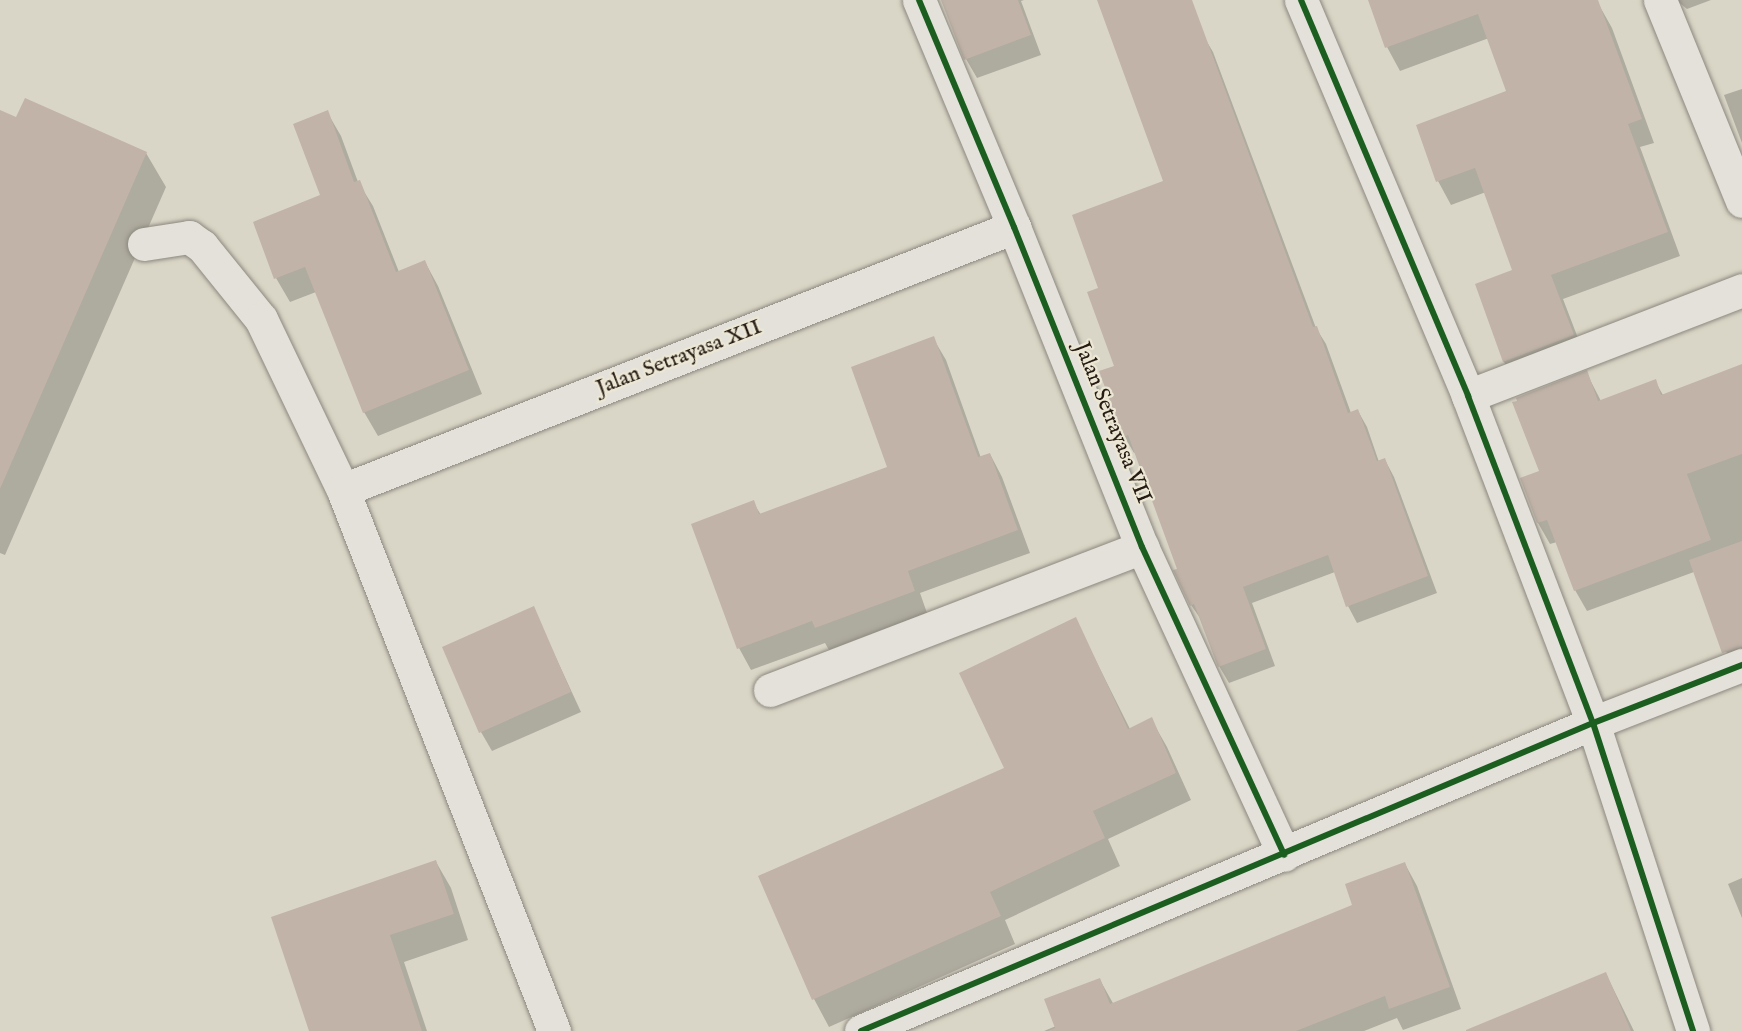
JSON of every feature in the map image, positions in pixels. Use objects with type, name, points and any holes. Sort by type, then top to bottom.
[{"type":"street","name":"Jalan Setrayasa VII","points":[[919,0],[1014,227],[1142,547],[1284,855]]},
{"type":"street","points":[[1300,0],[1468,396],[1593,723],[1693,1031]]},
{"type":"street","points":[[1660,0],[1742,201]]},
{"type":"street","name":"Jalan Setrayasa XII","points":[[343,490],[1014,227]]},
{"type":"street","points":[[144,244],[189,237],[202,246],[261,319],[343,490],[554,1031]]},
{"type":"street","points":[[1468,396],[1742,290]]},
{"type":"street","points":[[770,690],[1142,547]]},
{"type":"street","points":[[861,1031],[1284,855],[1593,723],[1742,665]]},
{"type":"building","points":[[941,0],[1018,0],[1031,35],[964,60]]},
{"type":"building","points":[[1097,0],[1192,0],[1313,327],[1317,326],[1348,413],[1358,409],[1377,461],[1385,458],[1428,576],[1346,607],[1328,555],[1243,587],[1266,649],[1218,667],[1194,604],[1190,606],[1173,570],[1177,569],[1128,435],[1123,437],[1099,371],[1114,366],[1087,292],[1098,288],[1072,215],[1163,181]]},
{"type":"building","points":[[1368,0],[1598,0],[1642,119],[1628,124],[1668,232],[1551,275],[1574,335],[1503,362],[1475,284],[1512,270],[1475,168],[1436,182],[1416,125],[1506,91],[1478,14],[1385,48]]},
{"type":"building","points":[[25,98],[147,152],[0,489],[0,110],[16,117]]},
{"type":"building","points":[[328,110],[354,182],[360,180],[396,272],[425,260],[469,370],[363,413],[305,267],[274,279],[253,222],[320,195],[293,124]]},
{"type":"building","points":[[934,336],[978,457],[990,453],[1018,530],[908,571],[915,591],[815,628],[812,621],[737,649],[691,524],[754,500],[759,514],[887,467],[851,367]]},
{"type":"building","points":[[1742,364],[1742,454],[1687,474],[1711,540],[1574,591],[1547,520],[1537,523],[1520,478],[1539,471],[1512,402],[1517,401],[1516,398],[1587,370],[1598,401],[1656,379],[1661,395]]},
{"type":"building","points":[[1742,541],[1742,647],[1722,653],[1689,560]]},
{"type":"building","points":[[534,606],[571,692],[479,733],[442,647]]},
{"type":"building","points":[[1076,617],[1128,729],[1152,717],[1176,773],[1093,811],[1105,838],[990,892],[1001,916],[812,1000],[758,876],[1004,768],[959,673]]},
{"type":"building","points":[[436,860],[454,914],[390,935],[422,1031],[309,1031],[271,917]]},
{"type":"building","points":[[1405,862],[1450,987],[1389,1009],[1385,996],[1296,1031],[1048,1031],[1055,1028],[1044,999],[1100,978],[1110,1004],[1352,905],[1345,884]]},
{"type":"building","points":[[1606,972],[1631,1031],[1466,1031],[1466,1030]]},
{"type":"cycle path","points":[[919,0],[1014,227],[1142,547],[1284,855]]},
{"type":"cycle path","points":[[1301,0],[1468,396],[1593,723],[1693,1031]]},
{"type":"cycle path","points":[[861,1031],[1593,723],[1742,665]]}]
